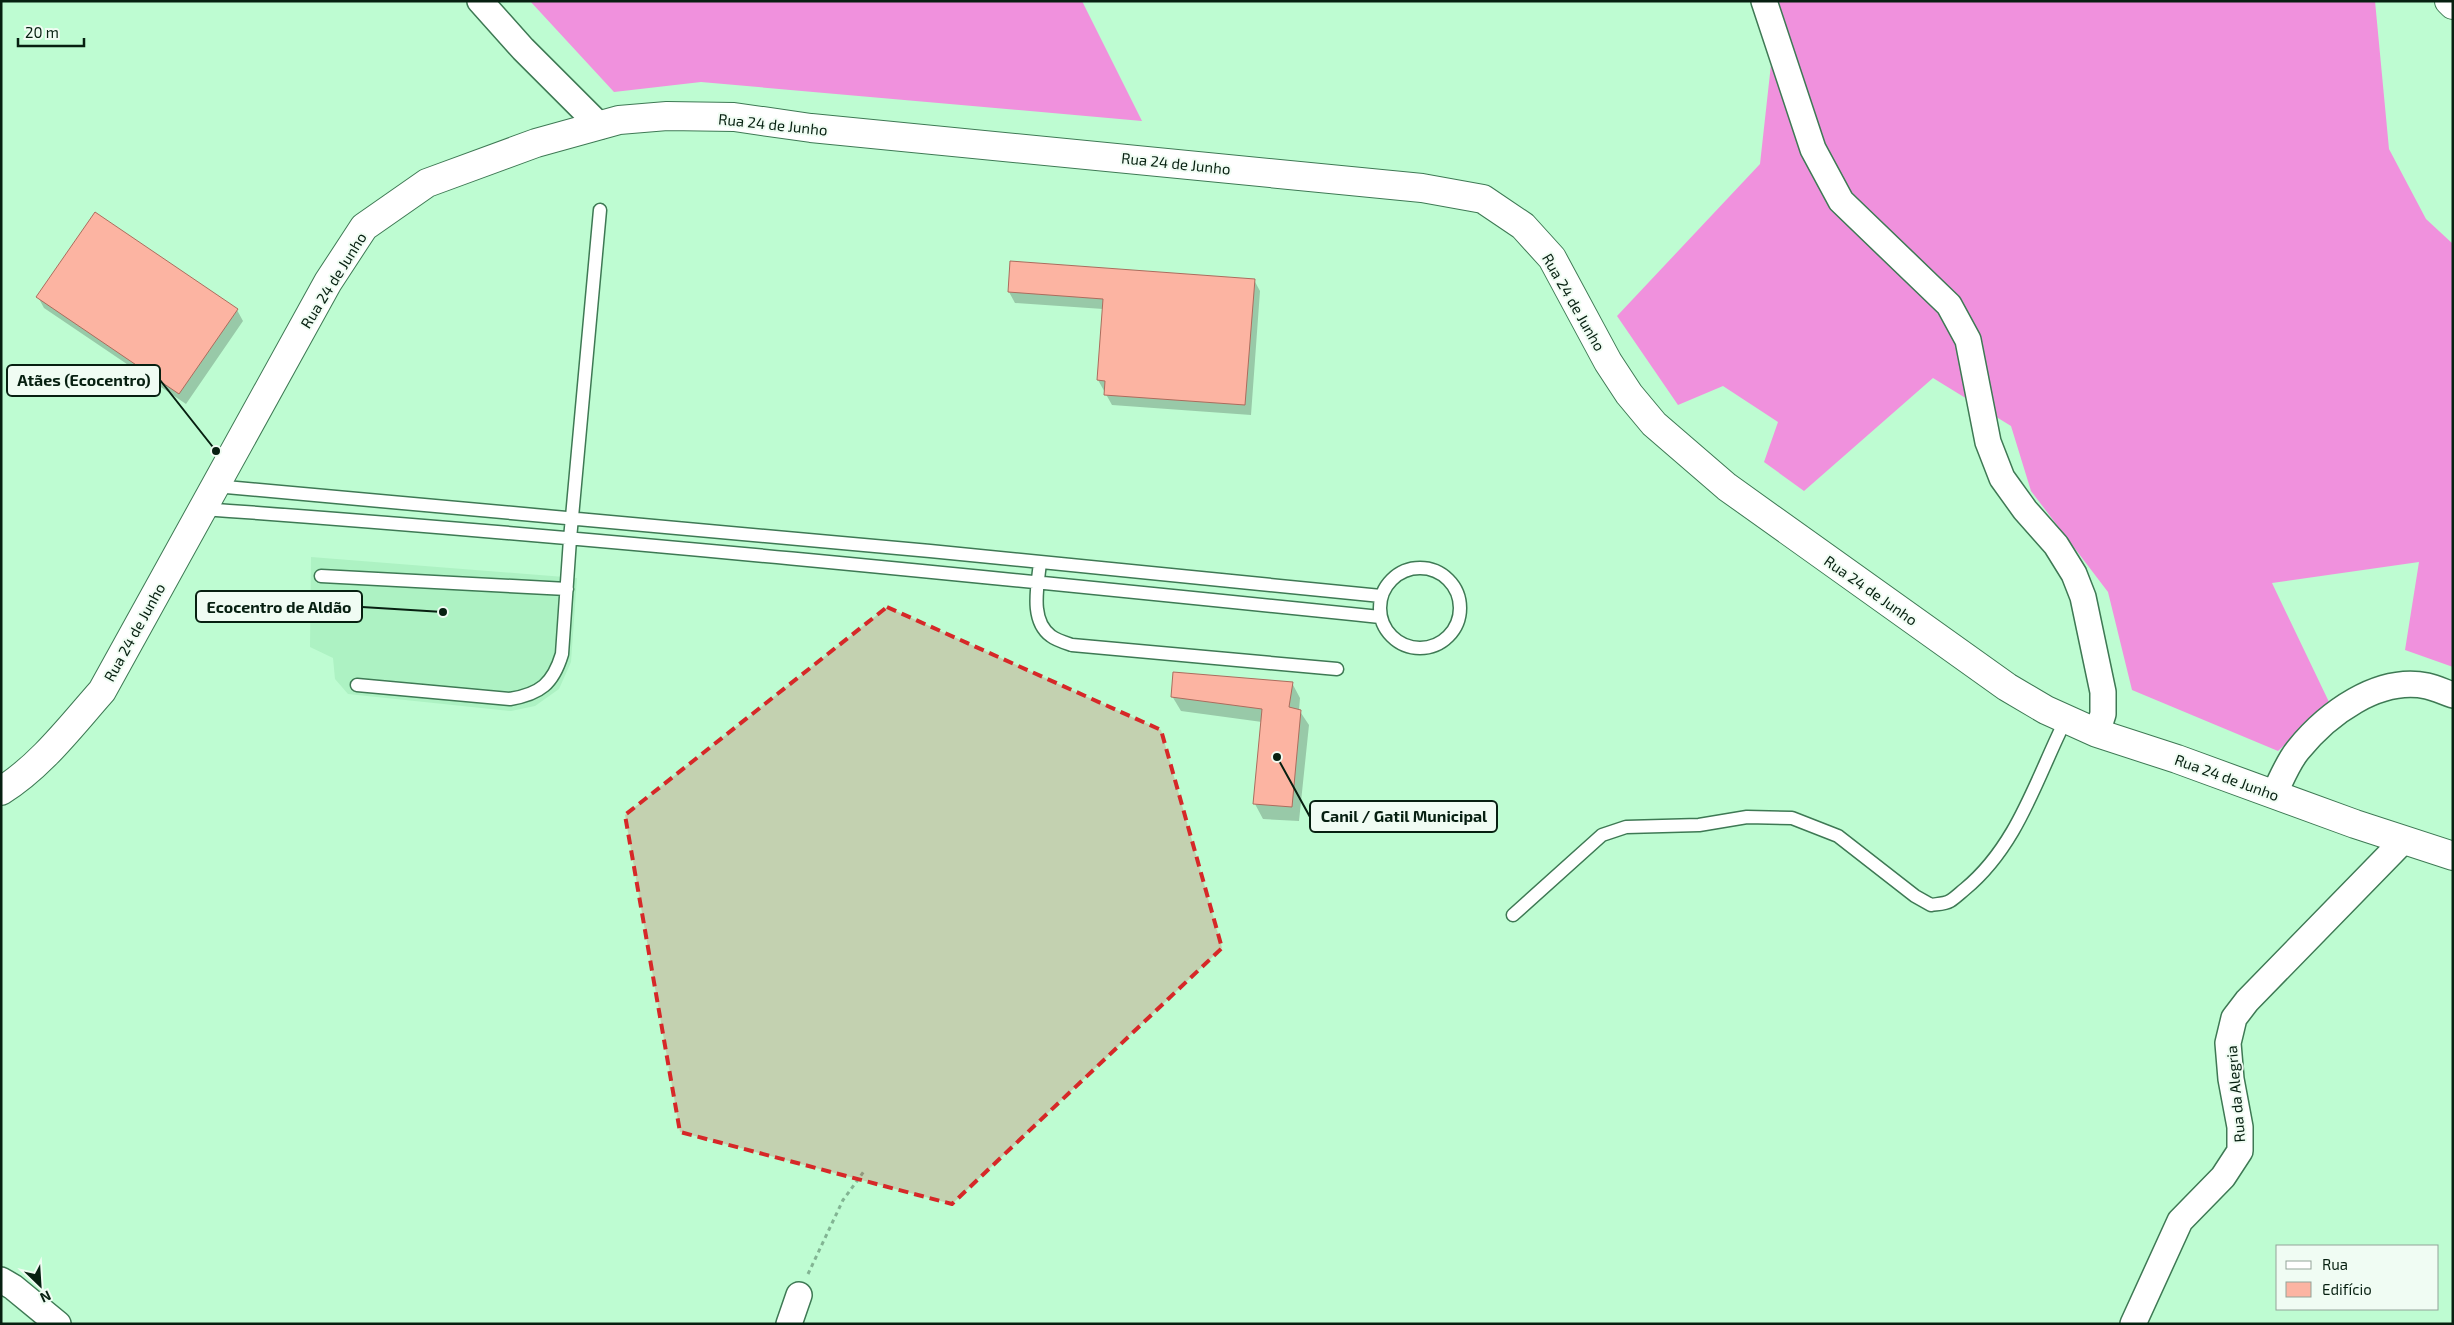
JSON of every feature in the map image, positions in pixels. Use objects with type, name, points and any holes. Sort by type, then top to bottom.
[{"type":"main road","points":[[2449,1],[2453,5]]},
{"type":"main road","name":"Rua 24 de Junho","points":[[1,791],[14,783],[63,737],[102,691],[328,282],[364,227],[427,183],[536,143],[619,120],[667,116],[734,117],[811,128],[1422,188],[1483,199],[1523,226],[1552,258],[1608,362],[1654,424],[1674,443],[1727,487],[1992,677],[2046,710],[2097,733],[2178,759],[2453,856]]},
{"type":"street","points":[[480,1],[523,50],[600,126]]},
{"type":"street","points":[[1764,1],[1813,149],[1824,173],[1841,201],[1949,305],[1968,340],[1988,442],[2002,478],[2025,510],[2056,545],[2074,574],[2083,597],[2103,692],[2103,714],[2097,733]]},
{"type":"street","points":[[2274,794],[2297,751],[2325,723],[2356,699],[2393,686],[2426,686],[2453,695]]},
{"type":"street","name":"Rua da Alegria","points":[[2132,1324],[2180,1221],[2223,1177],[2240,1151],[2240,1127],[2231,1079],[2228,1043],[2234,1018],[2247,1001],[2404,840]]},
{"type":"street","points":[[1,1280],[13,1287],[58,1324]]},
{"type":"street","points":[[789,1324],[799,1295]]},
{"type":"lane","points":[[357,685],[510,699],[526,696],[545,687],[557,670],[562,654],[570,539],[600,210]]},
{"type":"lane","points":[[209,498],[572,518],[1381,596]]},
{"type":"lane","points":[[209,498],[570,539],[1039,582],[1380,617]]},
{"type":"lane","points":[[1040,562],[1037,613],[1042,626],[1051,636],[1072,645],[1337,669]]},
{"type":"lane","points":[[1423,567],[1436,570],[1448,578],[1456,589],[1460,602],[1460,615],[1455,628],[1446,639],[1434,646],[1421,648],[1407,646],[1395,640],[1386,630],[1380,617],[1381,596],[1387,584],[1397,574],[1409,569],[1423,567]]},
{"type":"lane","points":[[321,576],[567,589]]},
{"type":"lane","points":[[1513,915],[1602,835],[1626,827],[1699,826],[1747,817],[1792,818],[1838,836],[1915,896],[1931,905],[1949,902],[1976,879],[1998,856],[2031,800],[2044,764],[2066,719]]},
{"type":"path","points":[[799,1295],[843,1200],[865,1170]]},
{"type":"highlighted area","points":[[887,607],[1161,730],[1222,948],[952,1204],[680,1132],[625,815]]},
{"type":"shaded area","points":[[530,1],[1082,1],[1142,121],[701,82],[614,92]]},
{"type":"shaded area","points":[[1778,1],[2375,1],[2389,149],[2426,219],[2453,244],[2453,667],[2405,650],[2419,562],[2272,583],[2329,702],[2278,751],[2132,690],[2108,592],[2031,491],[2011,426],[1933,378],[1804,491],[1764,462],[1778,422],[1723,386],[1678,405],[1617,316],[1760,164]]},
{"type":"shaded area","points":[[311,557],[577,578],[571,662],[559,689],[535,706],[511,711],[348,694],[335,679],[333,658],[310,647]]},
{"type":"building","points":[[95,212],[238,309],[179,394],[36,297]]},
{"type":"building","points":[[1010,261],[1255,279],[1245,405],[1104,395],[1105,381],[1097,380],[1103,299],[1008,292]]},
{"type":"building","points":[[1173,672],[1293,682],[1289,707],[1301,710],[1292,807],[1253,804],[1262,709],[1171,697]]},
{"type":"place","name":"Atães (Ecocentro)","points":[[216,451]]},
{"type":"place","name":"Ecocentro de Aldão","points":[[443,612]]},
{"type":"place","name":"Canil / Gatil Municipal","points":[[1277,757]]}]
